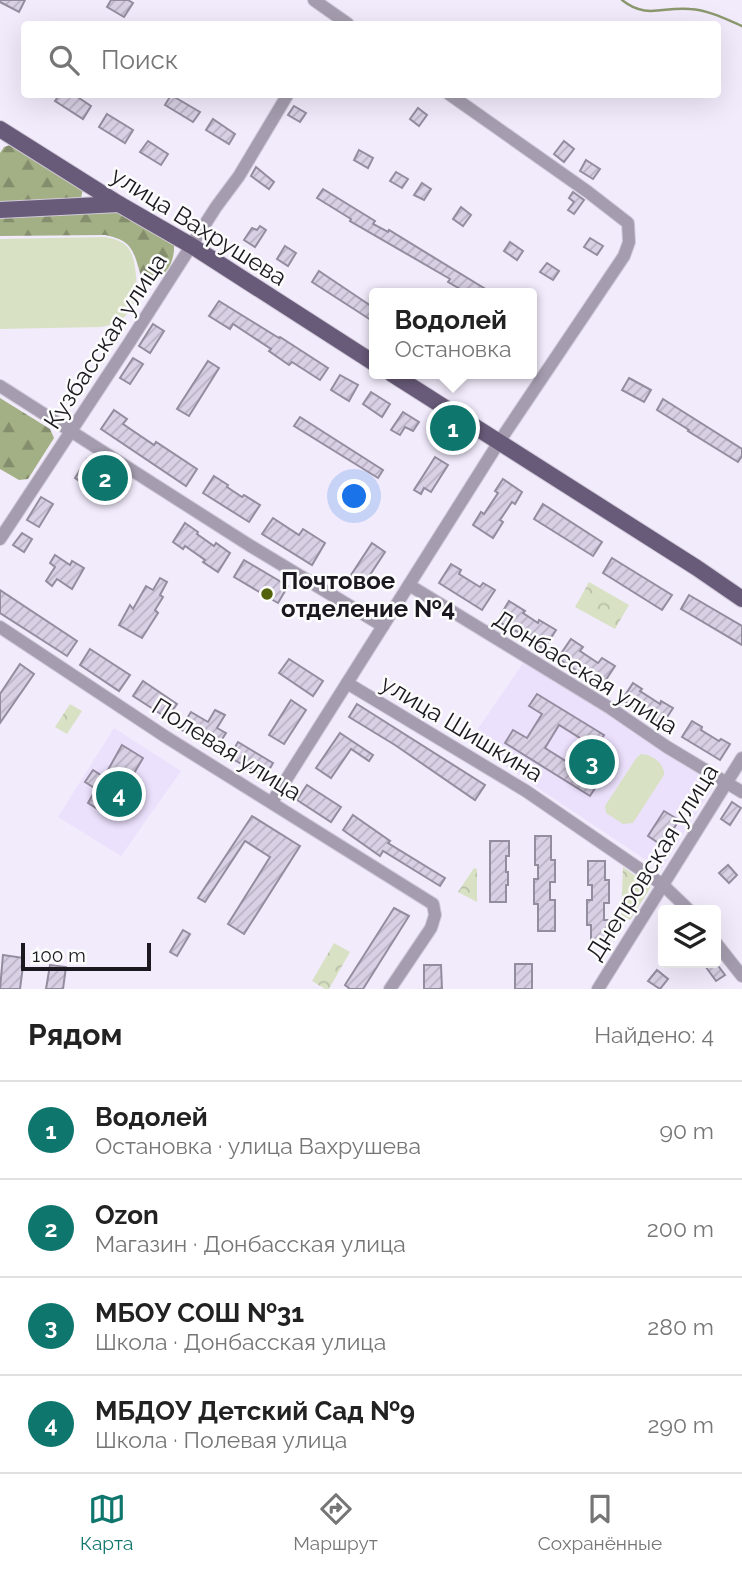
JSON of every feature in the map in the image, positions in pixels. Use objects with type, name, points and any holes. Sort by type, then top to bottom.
[{"type":"main road","name":"улица Вахрушева","points":[[0,129],[119,204],[192,246],[369,360]]},
{"type":"main road","points":[[0,210],[119,204]]},
{"type":"main road","points":[[400,379],[742,598]]},
{"type":"street","points":[[314,0],[333,20]]},
{"type":"street","name":"Кузбасская улица","points":[[0,539],[216,207],[239,176],[286,98]]},
{"type":"street","points":[[272,802],[499,442],[624,256],[629,242],[628,223],[455,98]]},
{"type":"street","points":[[0,386],[249,545],[383,626]]},
{"type":"street","name":"Донбасская улица","points":[[409,585],[742,792]]},
{"type":"street","name":"Полевая улица","points":[[0,627],[166,737],[433,904],[435,915],[431,928],[390,989]]},
{"type":"street","name":"улица Шишкина","points":[[347,683],[526,791],[663,885],[684,905]]},
{"type":"street","name":"Днепровская улица","points":[[598,989],[742,758]]},
{"type":"street","points":[[721,949],[742,976]]},
{"type":"shaded area","points":[[525,660],[717,781],[661,870],[469,742]]},
{"type":"shaded area","points":[[114,728],[181,771],[121,856],[58,817]]},
{"type":"green space","points":[[10,145],[83,189],[81,198],[0,202],[0,153],[4,147]]},
{"type":"green space","points":[[113,211],[138,221],[174,245],[172,261],[162,275],[152,278],[142,276],[128,244],[105,235],[0,236],[0,217]]},
{"type":"green space","points":[[105,237],[124,244],[133,259],[136,294],[126,316],[101,327],[0,329],[0,239]]},
{"type":"green space","points":[[0,398],[50,429],[54,438],[28,479],[19,480],[0,469]]},
{"type":"green space","points":[[589,582],[629,605],[615,629],[575,607]]},
{"type":"green space","points":[[70,704],[82,711],[67,734],[55,727]]},
{"type":"green space","points":[[641,754],[657,760],[664,775],[633,823],[623,824],[606,813],[605,806]]},
{"type":"green space","points":[[623,867],[651,887],[630,920],[621,915]]},
{"type":"green space","points":[[474,868],[477,869],[477,902],[458,892]]},
{"type":"green space","points":[[334,943],[350,952],[329,989],[325,989],[312,981]]},
{"type":"building","points":[[0,0],[25,0],[19,12]]},
{"type":"building","points":[[111,0],[128,0],[133,3],[124,17],[107,7]]},
{"type":"building","points":[[57,98],[79,98],[91,106],[83,119],[55,101]]},
{"type":"building","points":[[169,98],[176,98],[200,112],[193,122],[165,105]]},
{"type":"building","points":[[294,106],[306,113],[300,122],[288,115]]},
{"type":"building","points":[[418,108],[427,115],[419,126],[410,119]]},
{"type":"building","points":[[107,114],[133,130],[125,143],[99,127]]},
{"type":"building","points":[[213,119],[235,134],[229,144],[206,130]]},
{"type":"building","points":[[148,141],[168,154],[161,165],[140,152]]},
{"type":"building","points":[[564,141],[574,149],[564,162],[554,154]]},
{"type":"building","points":[[359,150],[373,158],[368,168],[354,160]]},
{"type":"building","points":[[586,160],[600,169],[593,179],[580,171]]},
{"type":"building","points":[[256,167],[274,182],[269,189],[251,176]]},
{"type":"building","points":[[396,172],[408,179],[402,188],[390,181]]},
{"type":"building","points":[[422,183],[431,189],[424,200],[414,195]]},
{"type":"building","points":[[323,189],[375,221],[373,224],[388,232],[389,230],[484,288],[458,288],[448,282],[450,279],[350,221],[351,219],[317,198]]},
{"type":"building","points":[[573,192],[584,200],[574,214],[568,210],[574,202],[569,198]]},
{"type":"building","points":[[461,207],[471,215],[463,226],[453,219]]},
{"type":"building","points":[[260,226],[266,230],[255,247],[244,240],[252,228],[257,230]]},
{"type":"building","points":[[590,238],[603,246],[597,255],[584,247]]},
{"type":"building","points":[[510,242],[523,251],[517,260],[504,251]]},
{"type":"building","points":[[285,246],[296,253],[288,266],[277,259]]},
{"type":"building","points":[[547,263],[559,271],[553,280],[540,272]]},
{"type":"building","points":[[319,271],[369,305],[369,319],[312,282]]},
{"type":"building","points":[[219,301],[328,368],[320,380],[292,362],[289,365],[269,351],[271,349],[233,324],[230,329],[209,316]]},
{"type":"building","points":[[153,324],[164,331],[150,353],[139,346]]},
{"type":"building","points":[[133,358],[143,364],[130,384],[120,378]]},
{"type":"building","points":[[208,361],[219,368],[189,416],[177,409]]},
{"type":"building","points":[[340,375],[358,385],[349,401],[331,390]]},
{"type":"building","points":[[629,378],[651,390],[644,402],[622,390]]},
{"type":"building","points":[[371,392],[390,404],[382,417],[363,404]]},
{"type":"building","points":[[663,399],[742,449],[738,462],[657,410]]},
{"type":"building","points":[[114,410],[127,419],[123,424],[197,469],[186,486],[101,429]]},
{"type":"building","points":[[403,412],[419,422],[413,431],[405,427],[400,435],[391,430]]},
{"type":"building","points":[[300,417],[383,470],[378,478],[294,426]]},
{"type":"building","points":[[435,457],[448,465],[431,492],[424,488],[421,494],[414,490]]},
{"type":"building","points":[[87,459],[121,482],[113,495],[92,481],[88,487],[75,478]]},
{"type":"building","points":[[214,476],[242,497],[244,495],[260,505],[249,522],[203,493]]},
{"type":"building","points":[[503,479],[522,492],[500,520],[503,522],[493,538],[473,525],[498,493],[495,491]]},
{"type":"building","points":[[41,497],[53,504],[39,527],[27,520]]},
{"type":"building","points":[[543,504],[602,542],[593,556],[534,519]]},
{"type":"building","points":[[273,518],[299,535],[303,529],[325,543],[312,565],[262,534]]},
{"type":"building","points":[[185,523],[214,546],[216,543],[230,553],[218,572],[185,546],[183,549],[173,542]]},
{"type":"building","points":[[22,533],[32,539],[24,552],[13,545]]},
{"type":"building","points":[[372,543],[385,552],[364,584],[351,575]]},
{"type":"building","points":[[55,555],[70,565],[72,561],[84,568],[72,589],[57,579],[52,586],[46,581],[55,567],[50,563]]},
{"type":"building","points":[[612,558],[672,595],[662,610],[603,573]]},
{"type":"building","points":[[244,560],[288,586],[278,603],[234,577]]},
{"type":"building","points":[[451,564],[461,570],[459,574],[480,587],[483,583],[495,590],[482,610],[439,583]]},
{"type":"building","points":[[160,578],[167,582],[160,595],[163,597],[155,610],[158,613],[142,638],[119,625],[130,605],[133,609],[146,586],[153,590]]},
{"type":"building","points":[[0,590],[77,641],[67,656],[0,613]]},
{"type":"building","points":[[689,595],[742,626],[742,645],[681,609]]},
{"type":"building","points":[[509,601],[538,623],[539,620],[556,630],[544,649],[532,642],[533,640],[497,621]]},
{"type":"building","points":[[571,639],[583,647],[580,651],[598,663],[602,658],[615,666],[601,687],[558,658]]},
{"type":"building","points":[[90,649],[130,675],[119,691],[80,665]]},
{"type":"building","points":[[289,659],[323,681],[313,696],[279,673]]},
{"type":"building","points":[[20,664],[34,674],[0,723],[0,694]]},
{"type":"building","points":[[143,681],[177,704],[167,718],[133,696]]},
{"type":"building","points":[[633,683],[660,704],[661,701],[673,708],[662,725],[622,700]]},
{"type":"building","points":[[537,694],[604,735],[596,748],[559,725],[545,748],[599,782],[590,796],[505,743],[513,730],[527,738],[542,714],[529,706]]},
{"type":"building","points":[[291,700],[306,710],[284,744],[269,735]]},
{"type":"building","points":[[357,704],[485,785],[475,800],[349,717]]},
{"type":"building","points":[[215,710],[225,715],[217,728],[226,733],[215,750],[180,729],[191,712],[208,722]]},
{"type":"building","points":[[692,721],[719,741],[721,739],[730,744],[720,760],[682,737]]},
{"type":"building","points":[[340,733],[373,755],[369,761],[351,749],[331,778],[316,768]]},
{"type":"building","points":[[238,742],[273,763],[265,777],[229,757]]},
{"type":"building","points":[[122,745],[143,758],[109,816],[88,803],[96,789],[85,782],[93,770],[104,777]]},
{"type":"building","points":[[307,785],[341,807],[331,822],[297,800]]},
{"type":"building","points":[[732,802],[741,808],[730,825],[721,819]]},
{"type":"building","points":[[664,811],[679,820],[663,846],[648,836]]},
{"type":"building","points":[[353,815],[390,841],[388,843],[445,878],[440,886],[383,851],[380,856],[343,830]]},
{"type":"building","points":[[252,816],[300,846],[244,934],[228,924],[270,857],[245,841],[205,902],[198,898]]},
{"type":"building","points":[[535,836],[551,836],[555,882],[550,882],[550,900],[555,900],[555,931],[538,931],[538,904],[534,904],[534,879],[538,879]]},
{"type":"building","points":[[490,841],[509,841],[509,856],[506,856],[506,902],[490,902]]},
{"type":"building","points":[[588,861],[605,861],[605,880],[609,880],[609,903],[604,903],[604,920],[609,920],[609,942],[591,942],[591,925],[587,925],[587,900],[592,900],[592,885],[588,885]]},
{"type":"building","points":[[728,865],[737,875],[729,883],[719,873]]},
{"type":"building","points":[[394,908],[409,916],[363,989],[350,989],[345,985]]},
{"type":"building","points":[[183,930],[190,934],[177,956],[170,952]]},
{"type":"building","points":[[3,955],[24,958],[20,989],[0,989]]},
{"type":"building","points":[[515,964],[532,964],[532,989],[515,989]]},
{"type":"building","points":[[50,965],[66,967],[63,989],[46,989]]},
{"type":"building","points":[[424,965],[441,965],[442,989],[424,989]]},
{"type":"building","points":[[707,968],[720,968],[725,975],[716,981]]},
{"type":"building","points":[[657,970],[668,979],[660,989],[648,981]]},
{"type":"waterway","points":[[622,0],[647,11],[703,11],[742,26]]},
{"type":"place","name":"Водолей","points":[[453,428]]},
{"type":"place","name":"Ozon","points":[[105,478]]},
{"type":"place","name":"Почтовое отделение №4","points":[[267,594]]},
{"type":"place","name":"МБОУ СОШ №31","points":[[592,762]]},
{"type":"place","name":"МБДОУ Детский Сад №9","points":[[119,794]]}]
